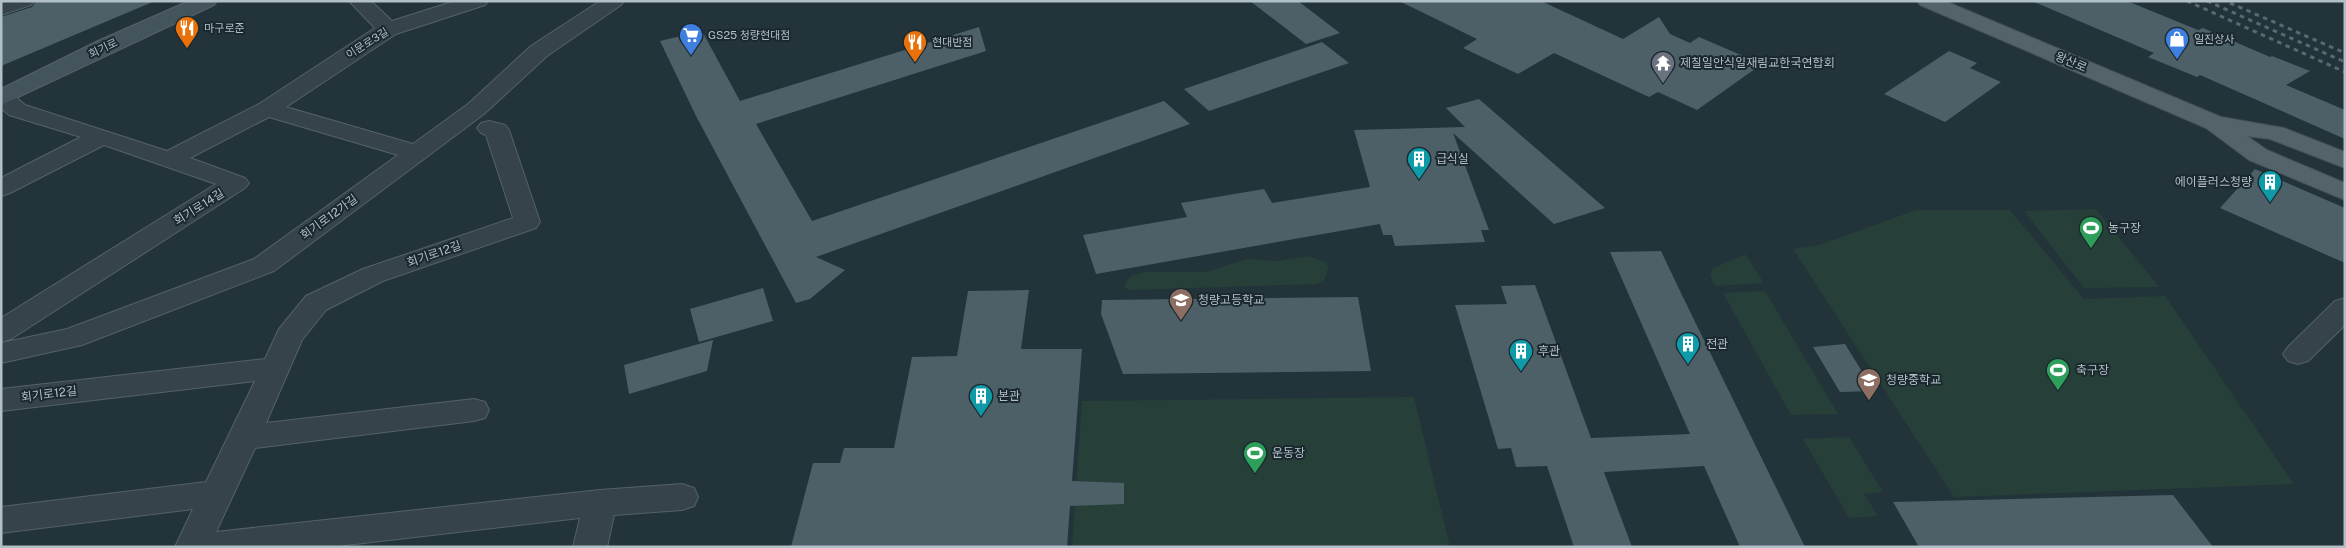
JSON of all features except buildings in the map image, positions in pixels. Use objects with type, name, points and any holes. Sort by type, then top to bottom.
[{"type":"main road","name":"회기로","points":[[2,97],[106,46],[207,1]]},
{"type":"main road","name":"왕산로","points":[[1927,1],[2214,123],[2258,155],[2345,192]]},
{"type":"main road","name":"왕산로","points":[[2214,123],[2275,133],[2345,161]]},
{"type":"street","points":[[1,9],[24,1]]},
{"type":"street","points":[[359,1],[388,29]]},
{"type":"street","name":"이문로3길","points":[[170,159],[267,109],[388,29],[478,1]]},
{"type":"street","name":"회기로12가길","points":[[1,353],[72,338],[264,265],[418,152],[471,125],[476,109],[539,51],[614,1]]},
{"type":"street","name":"회기로14길","points":[[1,332],[236,183],[102,136],[17,110],[2,97]]},
{"type":"street","points":[[267,109],[418,152]]},
{"type":"street","name":"회기로12길","points":[[192,547],[276,368],[289,336],[316,303],[373,275],[527,222],[497,130],[471,125]]},
{"type":"street","points":[[1,188],[102,136]]},
{"type":"street","points":[[2298,354],[2345,308]]},
{"type":"street","name":"회기로12길","points":[[1,400],[276,368]]},
{"type":"street","points":[[244,437],[474,410]]},
{"type":"street","points":[[1,520],[218,493]]},
{"type":"street","points":[[204,547],[600,503],[682,497]]},
{"type":"street","points":[[590,547],[600,503]]},
{"type":"green space","name":"농구장","points":[[2096,209],[2159,287],[2084,288],[2024,211]]},
{"type":"green space","name":"축구장","points":[[1916,210],[2010,210],[2084,299],[2165,296],[2294,484],[1954,497],[1793,249],[1819,245]]},
{"type":"green space","points":[[1745,254],[1764,283],[1715,286],[1710,275],[1713,268]]},
{"type":"green space","points":[[1308,256],[1325,262],[1329,267],[1324,280],[1317,284],[1130,290],[1125,288],[1125,283],[1131,276],[1144,272],[1206,272],[1246,259],[1278,261]]},
{"type":"green space","points":[[1765,291],[1838,414],[1791,415],[1723,293]]},
{"type":"green space","name":"운동장","points":[[1414,397],[1450,547],[1072,547],[1082,401]]},
{"type":"green space","points":[[1849,437],[1883,492],[1864,494],[1878,516],[1849,518],[1803,439]]},
{"type":"railway","points":[[2187,1],[2345,72]]},
{"type":"railway","points":[[2207,1],[2345,62]]},
{"type":"railway","points":[[2230,3],[2345,53]]},
{"type":"place","name":"마구로준","points":[[187,49]]},
{"type":"place","name":"GS25 청량현대점","points":[[691,56]]},
{"type":"place","name":"일진상사","points":[[2177,60]]},
{"type":"place","name":"현대반점","points":[[915,63]]},
{"type":"place","name":"제칠일안식일재림교한국연합회","points":[[1663,84]]},
{"type":"place","name":"급식실","points":[[1419,180]]},
{"type":"place","name":"에이플러스청량","points":[[2270,203]]},
{"type":"place","name":"농구장","points":[[2091,249]]},
{"type":"place","name":"청량고등학교","points":[[1181,321]]},
{"type":"place","name":"전관","points":[[1688,365]]},
{"type":"place","name":"후관","points":[[1521,372]]},
{"type":"place","name":"축구장","points":[[2058,391]]},
{"type":"place","name":"청량중학교","points":[[1869,401]]},
{"type":"place","name":"본관","points":[[981,417]]},
{"type":"place","name":"운동장","points":[[1255,474]]}]
